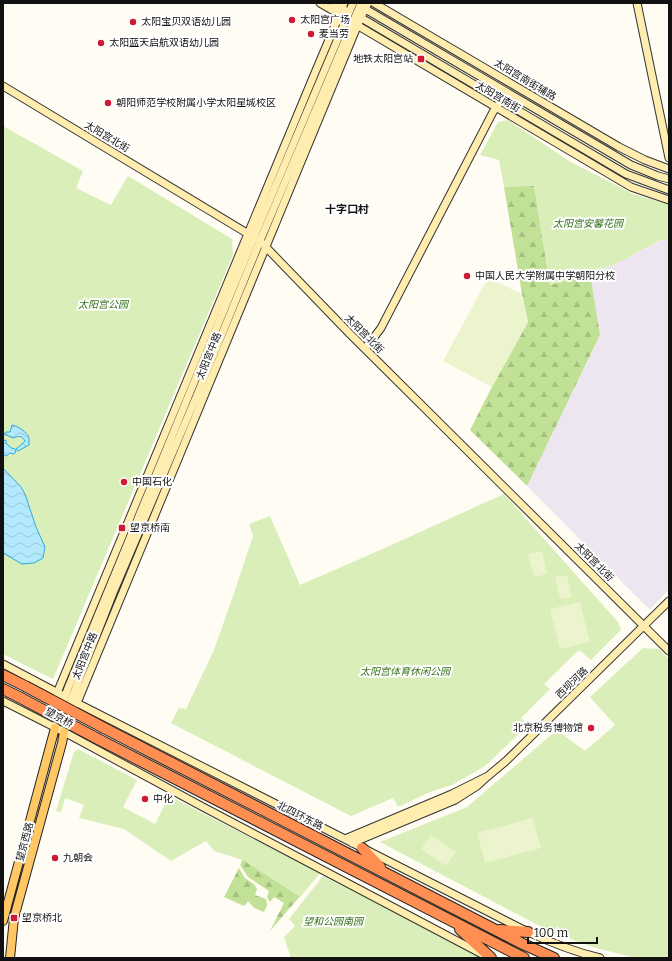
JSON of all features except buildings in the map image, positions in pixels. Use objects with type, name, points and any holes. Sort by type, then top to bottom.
[{"type":"highway","name":"望京桥","points":[[3,675],[104,728]]},
{"type":"highway","name":"望京桥","points":[[3,689],[449,920]]},
{"type":"highway","name":"北四环东路","points":[[104,728],[494,930],[553,958]]},
{"type":"highway","points":[[362,848],[385,873]]},
{"type":"highway","points":[[449,920],[491,958]]},
{"type":"highway","points":[[449,920],[524,958]]},
{"type":"highway","points":[[494,930],[528,932]]},
{"type":"main road","name":"望京西路","points":[[3,921],[55,728]]},
{"type":"main road","name":"望京西路","points":[[10,958],[14,918],[64,732]]},
{"type":"street","name":"太阳宫南街","points":[[320,3],[350,15],[502,101],[626,174],[669,190]]},
{"type":"street","name":"太阳宫南街","points":[[333,3],[496,108],[571,152],[631,187],[669,200]]},
{"type":"street","name":"太阳宫南街辅路","points":[[374,3],[619,148],[669,169]]},
{"type":"street","points":[[637,3],[669,158]]},
{"type":"street","name":"太阳宫南街","points":[[361,4],[630,165],[669,179]]},
{"type":"street","name":"太阳宫中路","points":[[71,700],[131,572],[257,240],[300,108],[350,15],[361,4]]},
{"type":"street","name":"太阳宫中路","points":[[63,713],[57,693],[210,326],[257,240],[319,118],[350,15]]},
{"type":"street","name":"太阳宫中路","points":[[71,700],[113,593],[194,402],[299,131],[350,15]]},
{"type":"street","name":"太阳宫中路","points":[[71,700],[111,582],[222,315],[303,138],[350,15]]},
{"type":"street","points":[[456,51],[486,80]]},
{"type":"street","name":"太阳宫北街","points":[[3,86],[257,240],[669,651]]},
{"type":"street","points":[[365,349],[380,328],[496,108],[502,101]]},
{"type":"street","points":[[299,131],[300,108]]},
{"type":"street","points":[[303,138],[319,118]]},
{"type":"street","points":[[554,131],[571,152]]},
{"type":"street","points":[[210,326],[222,315]]},
{"type":"street","points":[[148,475],[161,461]]},
{"type":"street","points":[[111,582],[112,562]]},
{"type":"street","points":[[113,593],[131,572]]},
{"type":"street","name":"西坝河路","points":[[348,841],[454,800],[477,786],[506,761],[669,601]]},
{"type":"street","name":"北四环东路","points":[[3,664],[57,693],[528,932],[551,942],[600,958]]},
{"type":"street","points":[[24,712],[39,683]]},
{"type":"street","points":[[55,728],[71,700]]},
{"type":"street","points":[[3,701],[491,958]]},
{"type":"street","points":[[24,712],[97,713],[82,742]]},
{"type":"street","points":[[63,713],[64,732]]},
{"type":"shaded area","points":[[664,239],[669,242],[669,589],[650,610],[527,486],[600,336],[590,273],[614,265]]},
{"type":"green space","name":"太阳宫安馨花园","points":[[508,120],[569,161],[633,194],[669,204],[669,242],[663,239],[614,265],[550,285],[534,186],[504,187],[499,160],[480,155],[498,122]]},
{"type":"green space","name":"太阳宫公园","points":[[3,126],[83,171],[76,188],[111,205],[128,176],[232,239],[233,255],[53,679],[3,654]]},
{"type":"green space","points":[[534,185],[550,285],[590,273],[600,335],[527,486],[470,430],[528,322],[504,187]]},
{"type":"green space","points":[[488,278],[522,294],[528,322],[492,387],[443,361]]},
{"type":"green space","name":"太阳宫体育休闲公园","points":[[504,494],[618,622],[621,630],[591,660],[579,650],[544,684],[550,689],[521,718],[528,725],[485,766],[452,785],[430,792],[398,807],[393,798],[351,816],[171,723],[179,708],[186,709],[214,650],[253,536],[249,524],[270,516],[300,585]]},
{"type":"green space","points":[[542,551],[547,574],[534,577],[528,554]]},
{"type":"green space","points":[[567,575],[572,597],[560,599],[555,577]]},
{"type":"green space","points":[[580,602],[590,642],[560,649],[550,609]]},
{"type":"green space","points":[[643,648],[659,649],[669,659],[669,958],[632,957],[596,948],[551,932],[380,842],[467,807],[557,730],[585,751],[615,725],[590,697]]},
{"type":"green space","points":[[78,749],[137,780],[123,807],[155,824],[169,796],[320,873],[300,897],[243,860],[214,851],[206,841],[171,861],[124,829],[79,818],[84,805],[65,798],[61,812],[56,811],[74,752]]},
{"type":"green space","points":[[533,818],[541,848],[485,863],[477,833]]},
{"type":"green space","points":[[431,835],[456,852],[446,866],[421,849]]},
{"type":"green space","points":[[253,839],[320,873],[270,931],[284,903],[274,897],[270,902],[267,897],[269,891],[248,877],[240,865]]},
{"type":"green space","points":[[239,868],[245,878],[254,884],[257,889],[255,895],[266,899],[267,905],[264,912],[254,908],[248,901],[244,906],[224,897]]},
{"type":"green space","name":"望和公园南园","points":[[323,876],[485,958],[291,958],[284,937],[295,926],[289,919]]},
{"type":"water","points":[[12,425],[22,430],[29,438],[29,445],[18,451],[16,449],[25,441],[24,439],[20,436],[13,438],[4,434],[6,432],[10,432]]},
{"type":"water","points":[[6,440],[6,443],[11,448],[15,449],[16,452],[14,454],[10,453],[6,456],[3,455],[3,441]]},
{"type":"water","points":[[3,468],[21,487],[25,494],[36,527],[45,547],[43,558],[34,563],[22,564],[3,553]]},
{"type":"place","name":"太阳宫广场","points":[[292,20]]},
{"type":"place","name":"太阳宝贝双语幼儿园","points":[[133,22]]},
{"type":"place","name":"麦当劳","points":[[311,34]]},
{"type":"place","name":"太阳蓝天启航双语幼儿园","points":[[101,43]]},
{"type":"place","name":"地铁太阳宫站","points":[[421,59]]},
{"type":"place","name":"朝阳师范学校附属小学太阳星城校区","points":[[108,103]]},
{"type":"place","name":"中国人民大学附属中学朝阳分校","points":[[467,276]]},
{"type":"place","name":"中国石化","points":[[124,482]]},
{"type":"place","name":"望京桥南","points":[[122,528]]},
{"type":"place","name":"北京税务博物馆","points":[[591,728]]},
{"type":"place","name":"中化","points":[[145,799]]},
{"type":"place","name":"九朝会","points":[[55,858]]},
{"type":"place","name":"望京桥北","points":[[14,918]]},
{"type":"district","name":"十字口村","points":[[347,209]]}]
